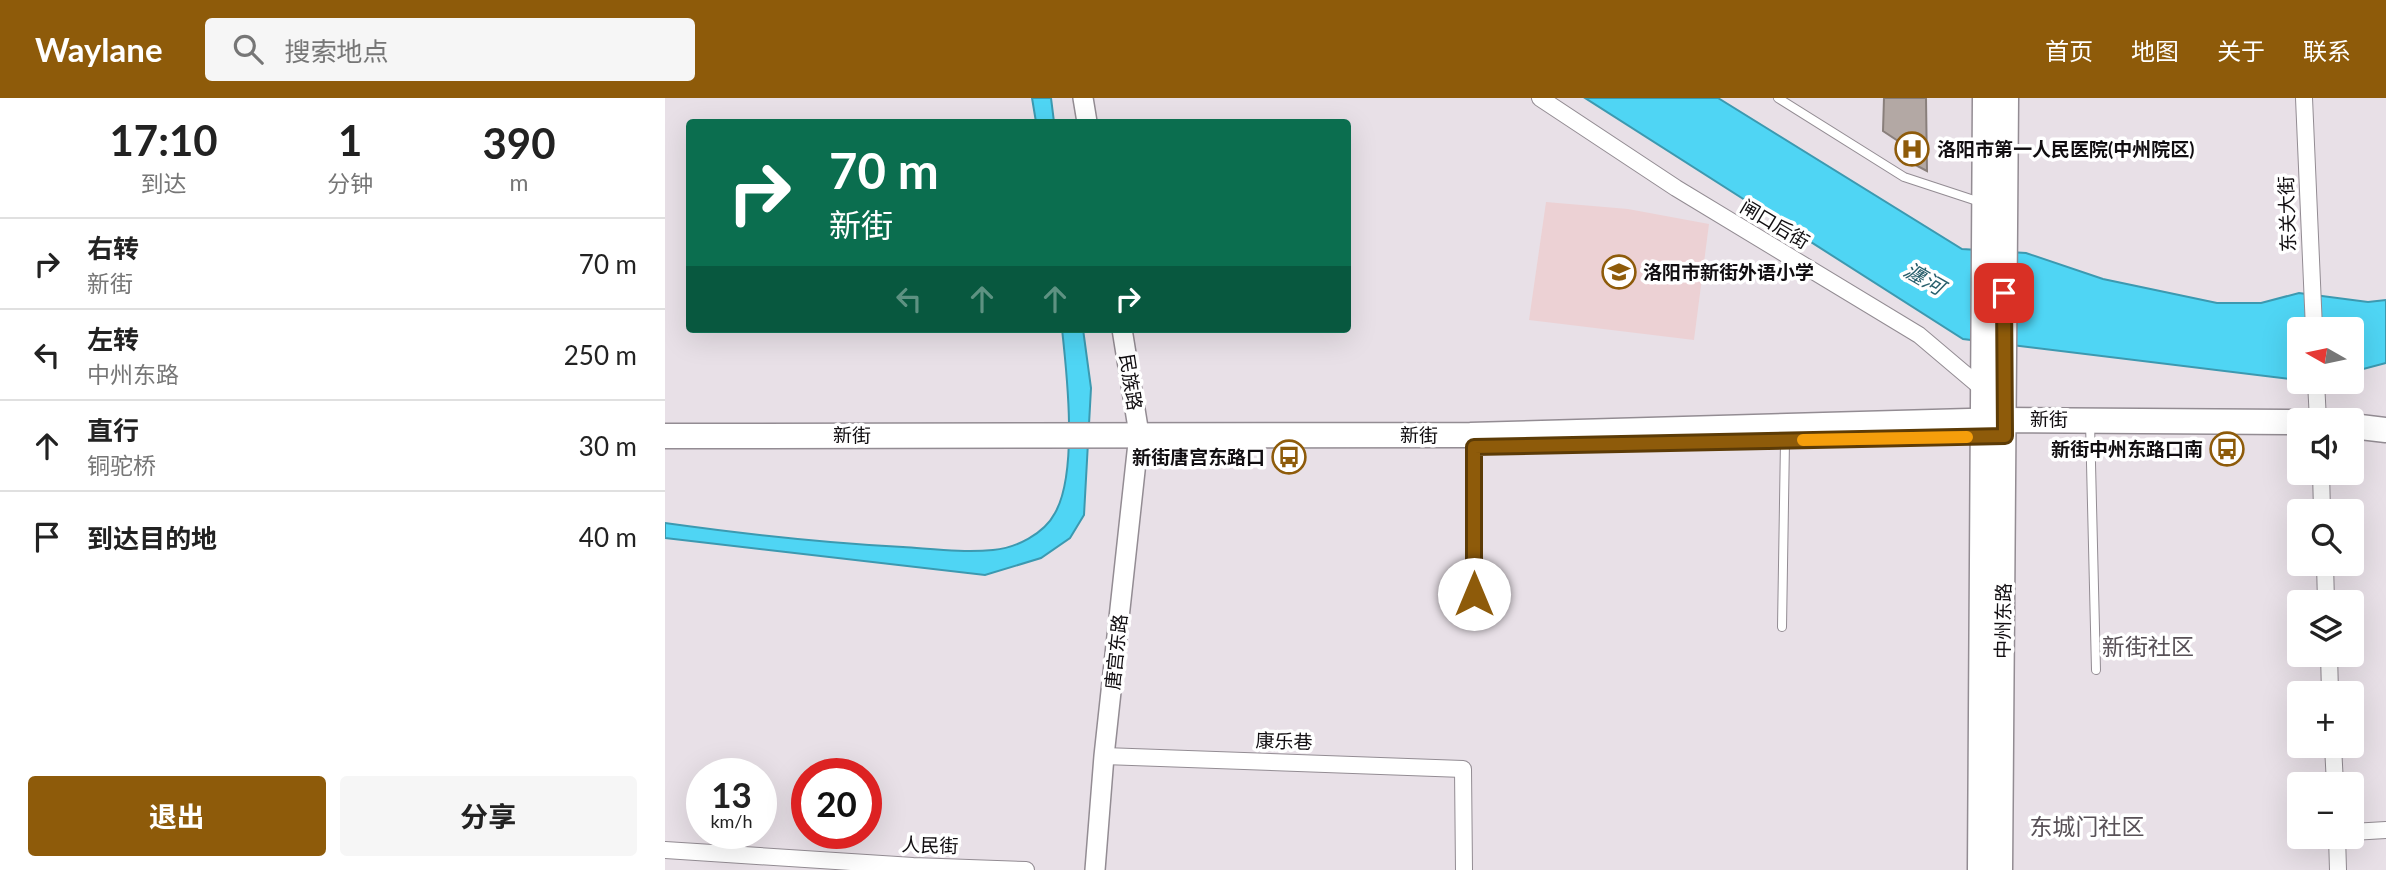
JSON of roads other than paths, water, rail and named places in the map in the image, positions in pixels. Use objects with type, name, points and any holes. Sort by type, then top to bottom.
[{"type":"main road","points":[[1985,98],[1994,208]]},
{"type":"main road","points":[[1994,208],[2006,98]]},
{"type":"main road","name":"中州东路","points":[[1994,208],[1991,379],[1994,428],[2000,870]]},
{"type":"main road","name":"新街","points":[[1139,441],[2090,428],[2287,422]]},
{"type":"main road","points":[[2364,427],[2386,430]]},
{"type":"main road","name":"中州东路","points":[[1980,870],[1994,428]]},
{"type":"main road","name":"新街","points":[[665,436],[1474,447],[1785,441],[1994,428]]},
{"type":"main road","points":[[2090,428],[2287,436]]},
{"type":"main road","name":"新街","points":[[665,450],[1048,441]]},
{"type":"main road","points":[[2364,442],[2386,445]]},
{"type":"street","points":[[1083,98],[1086,119]]},
{"type":"street","name":"闸口后街","points":[[1540,98],[1676,188],[1991,379]]},
{"type":"street","name":"东关大街","points":[[2304,98],[2312,317]]},
{"type":"street","name":"民族路","points":[[1123,333],[1139,441]]},
{"type":"street","name":"唐宫东路","points":[[1095,870],[1104,756],[1139,441]]},
{"type":"street","name":"康乐巷","points":[[1104,756],[1463,769],[1464,870]]},
{"type":"street","points":[[2364,831],[2386,830]]},
{"type":"street","points":[[2337,849],[2338,870]]},
{"type":"street","name":"人民街","points":[[665,850],[761,863],[1026,870]]},
{"type":"lane","points":[[1778,98],[1904,177],[1994,208]]},
{"type":"lane","points":[[2090,428],[2096,670]]},
{"type":"lane","points":[[1782,627],[1785,441]]},
{"type":"lane","points":[[1474,447],[1474,594]]},
{"type":"water","points":[[1032,98],[1051,98],[1054,119],[1036,119]]},
{"type":"water","name":"瀍河","points":[[1585,98],[1718,98],[1962,249],[2026,253],[2103,279],[2217,303],[2261,303],[2299,293],[2368,302],[2386,300],[2386,363],[2364,369],[2364,317],[2287,317],[2287,379],[1963,339]]},
{"type":"water","points":[[1062,333],[1084,333],[1091,388],[1084,515],[1070,538],[1041,558],[985,575],[665,538],[665,523],[813,541],[960,551],[1002,549],[1020,543],[1050,521],[1062,495],[1069,449]]},
{"type":"place","name":"洛阳市第一人民医院(中州院区)","points":[[1912,149]]},
{"type":"place","name":"洛阳市新街外语小学","points":[[1619,272]]},
{"type":"place","name":"新街中州东路口南","points":[[2227,449]]},
{"type":"place","name":"新街唐宫东路口","points":[[1289,457]]},
{"type":"district","name":"新街社区","points":[[2148,647]]},
{"type":"district","name":"东城门社区","points":[[2087,827]]}]
